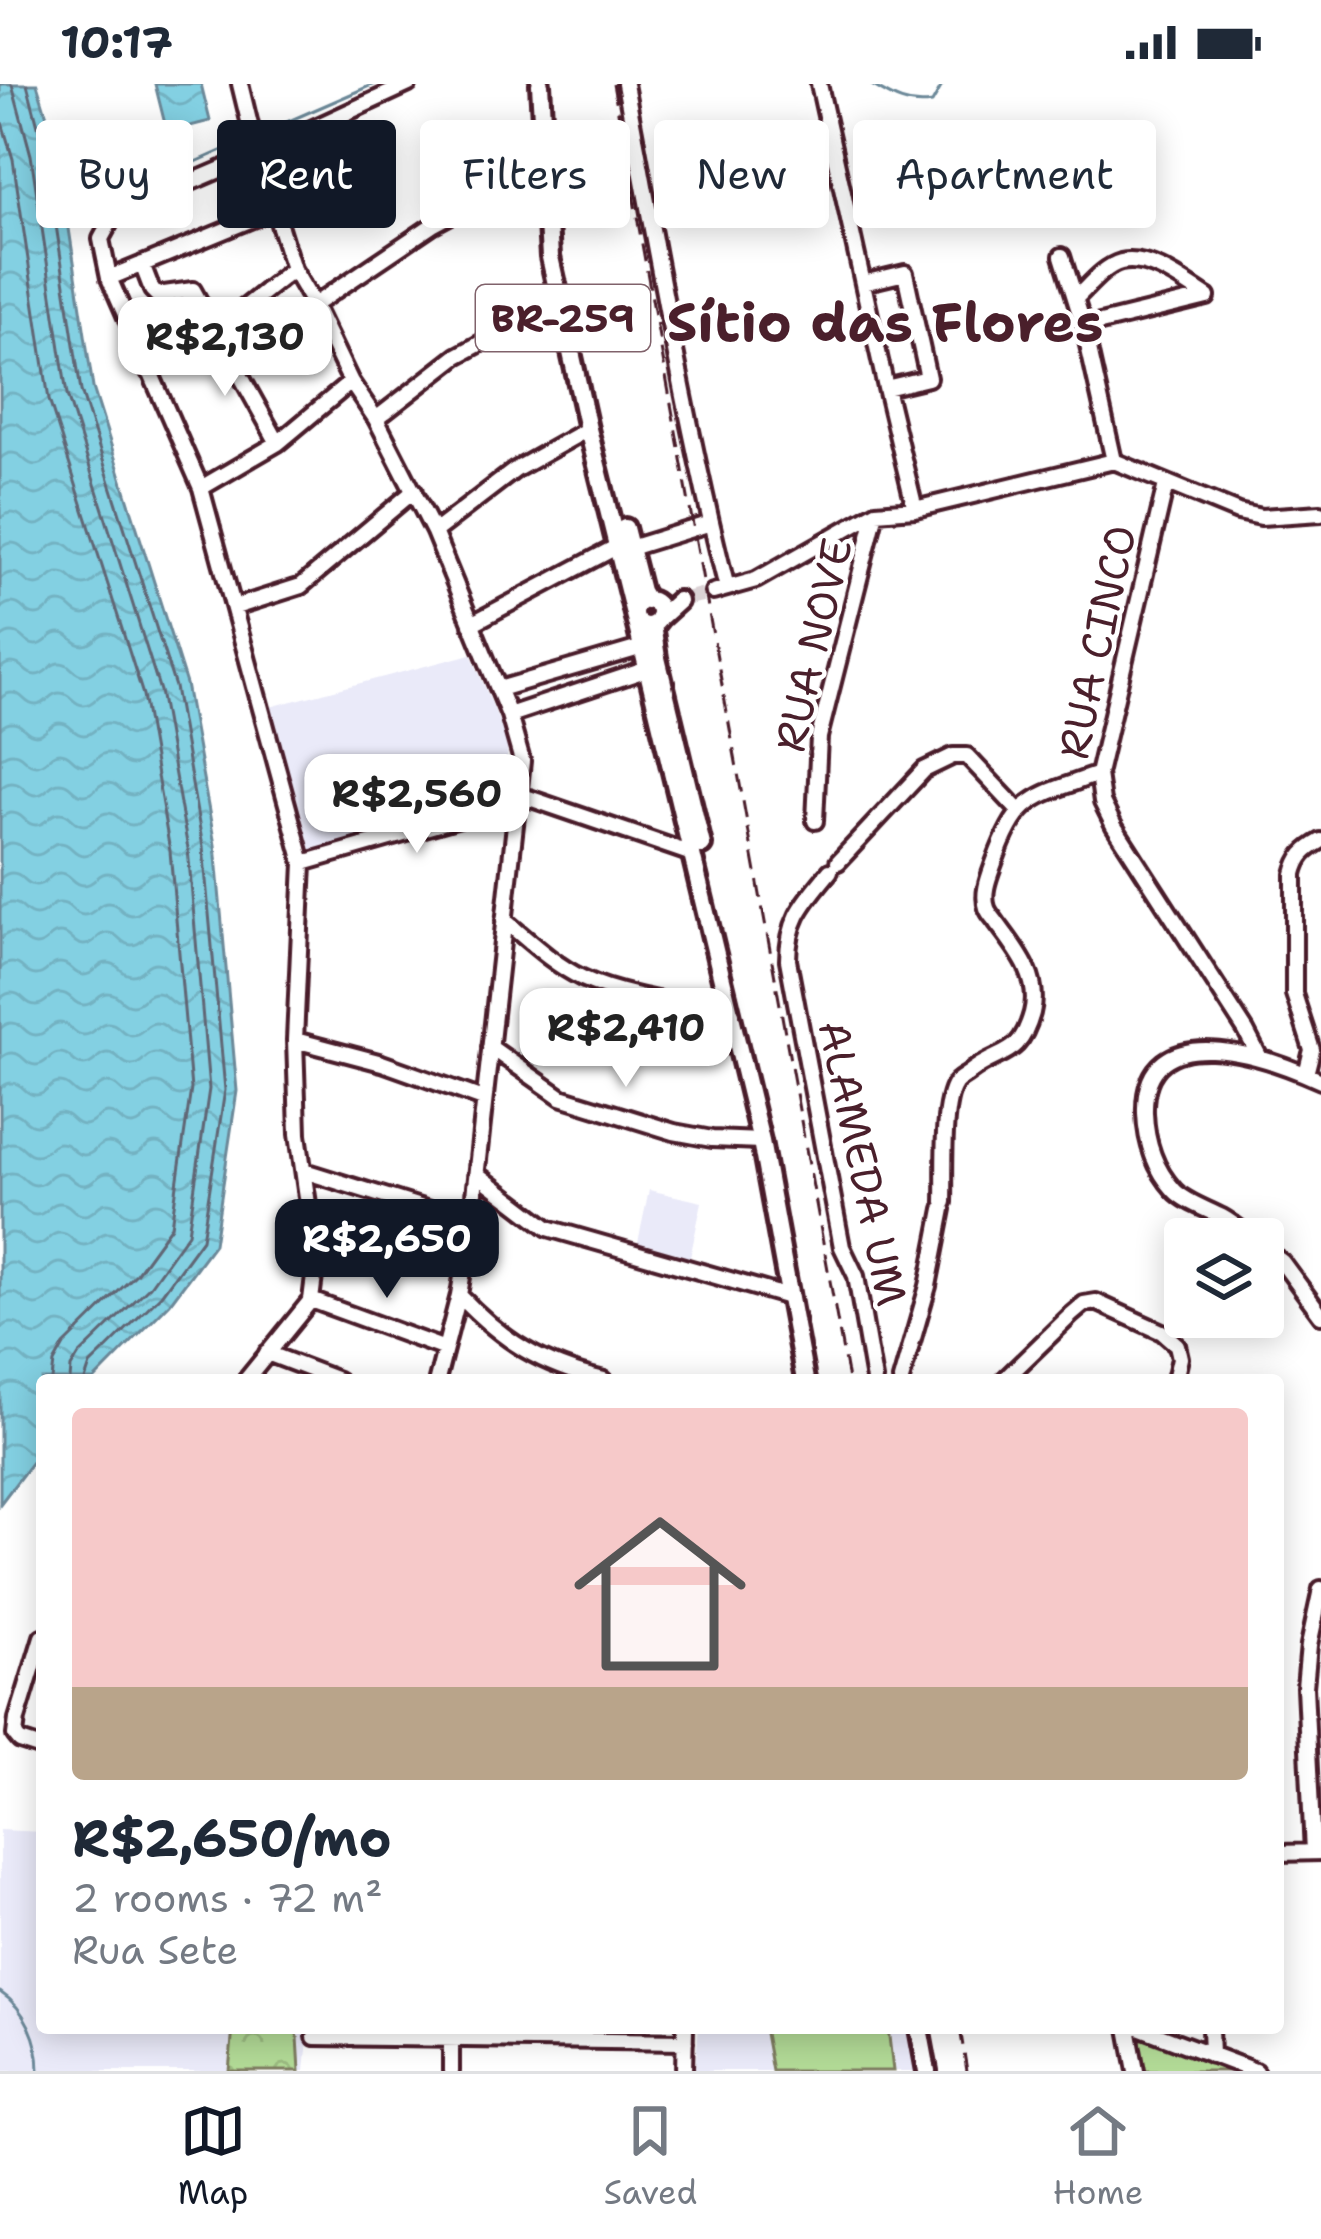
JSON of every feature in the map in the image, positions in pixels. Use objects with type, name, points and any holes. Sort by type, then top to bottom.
[{"type":"main road","name":"BR-259","points":[[540,84],[542,120]]},
{"type":"main road","name":"BR-259","points":[[550,84],[561,266],[624,547]]},
{"type":"main road","name":"BR-259","points":[[548,228],[550,256],[588,429],[646,613],[766,1116],[814,1374]]},
{"type":"main road","points":[[646,613],[684,600]]},
{"type":"main road","name":"BR-259","points":[[646,613],[643,647],[761,1141],[804,1374]]},
{"type":"main road","points":[[921,2034],[927,2071]]},
{"type":"main road","points":[[932,2034],[937,2071]]},
{"type":"street","points":[[240,84],[249,120]]},
{"type":"street","points":[[329,120],[410,84]]},
{"type":"street","points":[[625,84],[720,590],[756,580],[876,512]]},
{"type":"street","points":[[818,84],[915,508]]},
{"type":"street","points":[[217,170],[114,215],[101,239],[109,278],[201,488],[303,863],[295,1040],[298,1134],[316,1260],[310,1300],[250,1374]]},
{"type":"street","points":[[109,278],[230,228]]},
{"type":"street","points":[[280,228],[293,269],[434,532],[509,715],[522,761],[471,1223],[439,1374]]},
{"type":"street","points":[[314,305],[428,228]]},
{"type":"street","points":[[1063,256],[1114,461],[1238,512],[1261,517],[1321,513]]},
{"type":"street","points":[[1076,298],[1120,262],[1169,271],[1207,297],[1084,327]]},
{"type":"street","points":[[142,264],[157,295],[194,290],[278,443]]},
{"type":"street","points":[[149,372],[215,331],[293,269]]},
{"type":"street","points":[[863,284],[905,272],[928,378],[886,388]]},
{"type":"street","points":[[376,419],[457,356],[559,301]]},
{"type":"street","points":[[201,488],[278,443],[351,382]]},
{"type":"street","points":[[434,532],[515,470],[588,429]]},
{"type":"street","name":"RUA NOVE","points":[[815,821],[819,737],[876,512],[915,508],[1114,461]]},
{"type":"street","name":"RUA CINCO","points":[[1166,484],[1098,774],[1102,802],[1260,1058]]},
{"type":"street","points":[[235,608],[302,586],[414,491]]},
{"type":"street","points":[[471,624],[624,547],[711,524]]},
{"type":"street","points":[[499,689],[643,647]]},
{"type":"street","points":[[509,715],[648,669]]},
{"type":"street","name":"ALAMEDA UM","points":[[873,1374],[856,1276],[842,1247],[788,960],[792,923],[834,867],[924,770],[953,756],[967,756],[1018,810]]},
{"type":"street","points":[[903,1374],[928,1286],[943,1206],[945,1124],[955,1084],[978,1066],[1015,1049],[1033,1011],[1032,976],[987,908],[986,886],[1018,810],[1038,796],[1098,774]]},
{"type":"street","points":[[303,863],[529,798],[692,854]]},
{"type":"street","points":[[1306,1074],[1312,1050],[1294,994],[1294,874],[1306,850],[1321,842]]},
{"type":"street","points":[[504,920],[582,978],[732,1014]]},
{"type":"street","points":[[295,1040],[404,1070],[483,1100]]},
{"type":"street","points":[[490,1047],[561,1097],[674,1132],[761,1141]]},
{"type":"street","points":[[1222,1218],[1177,1194],[1157,1167],[1146,1131],[1145,1100],[1151,1075],[1172,1056],[1201,1048],[1260,1058],[1321,1081]]},
{"type":"street","points":[[304,1171],[471,1223]]},
{"type":"street","points":[[477,1174],[548,1228],[789,1297]]},
{"type":"street","points":[[1284,1265],[1321,1316]]},
{"type":"street","points":[[459,1295],[503,1338],[581,1374]]},
{"type":"street","points":[[310,1300],[446,1349]]},
{"type":"street","points":[[1010,1374],[1084,1304],[1096,1303],[1146,1324],[1177,1345],[1176,1374]]},
{"type":"street","points":[[267,1353],[322,1374]]},
{"type":"street","points":[[1284,1853],[1317,1852],[1305,1687],[1321,1588]]},
{"type":"street","points":[[36,1657],[15,1728],[20,1742],[36,1746]]},
{"type":"street","points":[[315,2037],[417,2034]]},
{"type":"street","points":[[451,2034],[451,2071]]},
{"type":"street","points":[[568,2034],[685,2035],[684,2071]]},
{"type":"street","points":[[1129,2034],[1136,2071]]},
{"type":"street","points":[[1157,2034],[1255,2071]]},
{"type":"street","points":[[1210,2034],[1211,2055]]},
{"type":"shaded area","points":[[471,654],[508,743],[504,802],[311,858],[266,708]]},
{"type":"shaded area","points":[[649,1190],[702,1202],[689,1262],[637,1247]]},
{"type":"shaded area","points":[[0,1830],[36,1832],[36,2034],[308,2034],[305,2071],[0,2071]]},
{"type":"shaded area","points":[[698,2034],[911,2034],[918,2071],[695,2071]]},
{"type":"green space","points":[[232,2034],[297,2034],[300,2071],[229,2071]]},
{"type":"green space","points":[[765,2034],[889,2034],[893,2071],[772,2071]]},
{"type":"green space","points":[[1149,2034],[1246,2071],[1144,2071],[1140,2041]]},
{"type":"water","points":[[0,84],[37,84],[48,120],[36,120],[36,228],[69,228],[93,388],[186,684],[215,845],[237,1091],[214,1244],[170,1303],[100,1374],[36,1374],[36,1457],[0,1504]]},
{"type":"water","points":[[155,84],[201,84],[210,121],[193,125],[193,120],[164,120]]},
{"type":"waterway","points":[[291,120],[374,84]]},
{"type":"waterway","points":[[870,84],[915,104],[932,103],[943,84]]},
{"type":"waterway","points":[[193,163],[217,153]]},
{"type":"waterway","points":[[0,1992],[29,2027],[39,2071]]},
{"type":"tunnel","points":[[689,598],[713,592]]},
{"type":"railway","points":[[613,84],[847,1374]]},
{"type":"railway","points":[[961,2034],[967,2071]]},
{"type":"district","name":"Sítio das Flores","points":[[885,322]]}]
